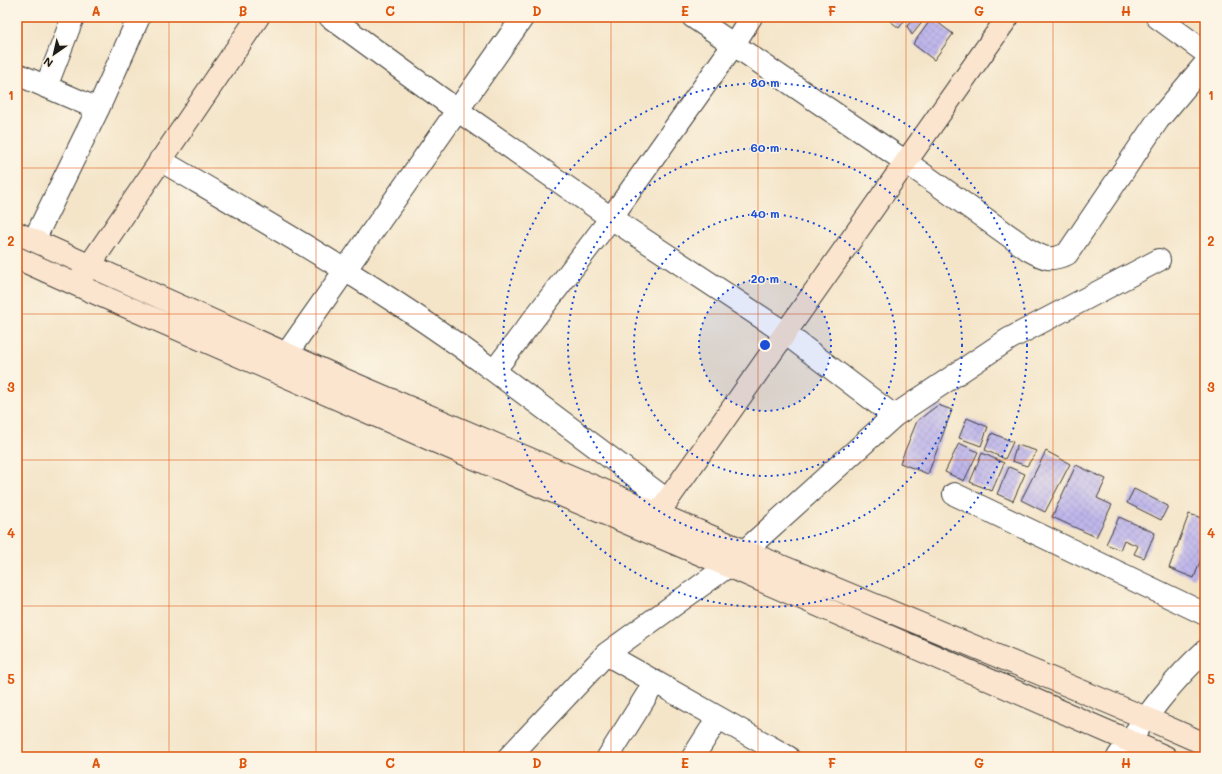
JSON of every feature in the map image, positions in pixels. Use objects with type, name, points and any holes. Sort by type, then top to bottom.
[{"type":"main road","points":[[76,285],[258,17]]},
{"type":"main road","points":[[646,531],[906,162],[1001,19]]},
{"type":"main road","points":[[25,236],[287,354],[663,507],[745,551],[1205,744]]},
{"type":"main road","points":[[17,258],[440,444],[728,566],[1124,749],[1166,757]]},
{"type":"street","points":[[46,87],[73,17]]},
{"type":"street","points":[[25,236],[98,109],[139,17]]},
{"type":"street","points":[[330,17],[457,110],[611,218],[785,333],[894,416]]},
{"type":"street","points":[[287,354],[523,17]]},
{"type":"street","points":[[693,17],[906,162],[1029,250],[1042,257],[1055,259],[1067,254],[1158,120],[1205,64]]},
{"type":"street","points":[[494,372],[611,218],[734,44],[751,17]]},
{"type":"street","points":[[1157,17],[1205,52]]},
{"type":"street","points":[[17,74],[98,109]]},
{"type":"street","points":[[160,160],[345,270],[466,350],[663,507]]},
{"type":"street","points":[[509,757],[606,654],[728,566],[894,416],[1009,339],[1159,260]]},
{"type":"street","points":[[954,494],[1205,614]]},
{"type":"street","points":[[1124,749],[1146,718],[1181,674],[1205,651]]},
{"type":"street","points":[[606,654],[788,757]]},
{"type":"street","points":[[608,757],[655,682]]},
{"type":"street","points":[[693,757],[718,718]]},
{"type":"building","points":[[885,17],[907,17],[899,28]]},
{"type":"building","points":[[915,17],[921,17],[924,20],[912,35],[907,26]]},
{"type":"building","points":[[932,18],[953,34],[934,60],[913,44]]},
{"type":"building","points":[[938,405],[952,410],[928,474],[900,463],[917,421]]},
{"type":"building","points":[[967,418],[988,427],[981,446],[959,438]]},
{"type":"building","points":[[992,433],[1013,442],[1005,459],[985,450]]},
{"type":"building","points":[[959,443],[978,452],[964,481],[945,472]]},
{"type":"building","points":[[1017,445],[1037,451],[1027,466],[1012,461]]},
{"type":"building","points":[[1046,451],[1070,464],[1045,512],[1021,500]]},
{"type":"building","points":[[982,453],[1004,463],[992,491],[970,482]]},
{"type":"building","points":[[1076,465],[1106,479],[1097,498],[1112,505],[1096,537],[1052,517]]},
{"type":"building","points":[[1009,467],[1025,474],[1013,501],[997,494]]},
{"type":"building","points":[[1134,489],[1168,506],[1161,520],[1127,503]]},
{"type":"building","points":[[1189,514],[1205,519],[1205,548],[1194,578],[1169,568]]},
{"type":"building","points":[[1119,517],[1155,533],[1144,558],[1134,554],[1138,546],[1124,540],[1120,550],[1106,544]]}]
